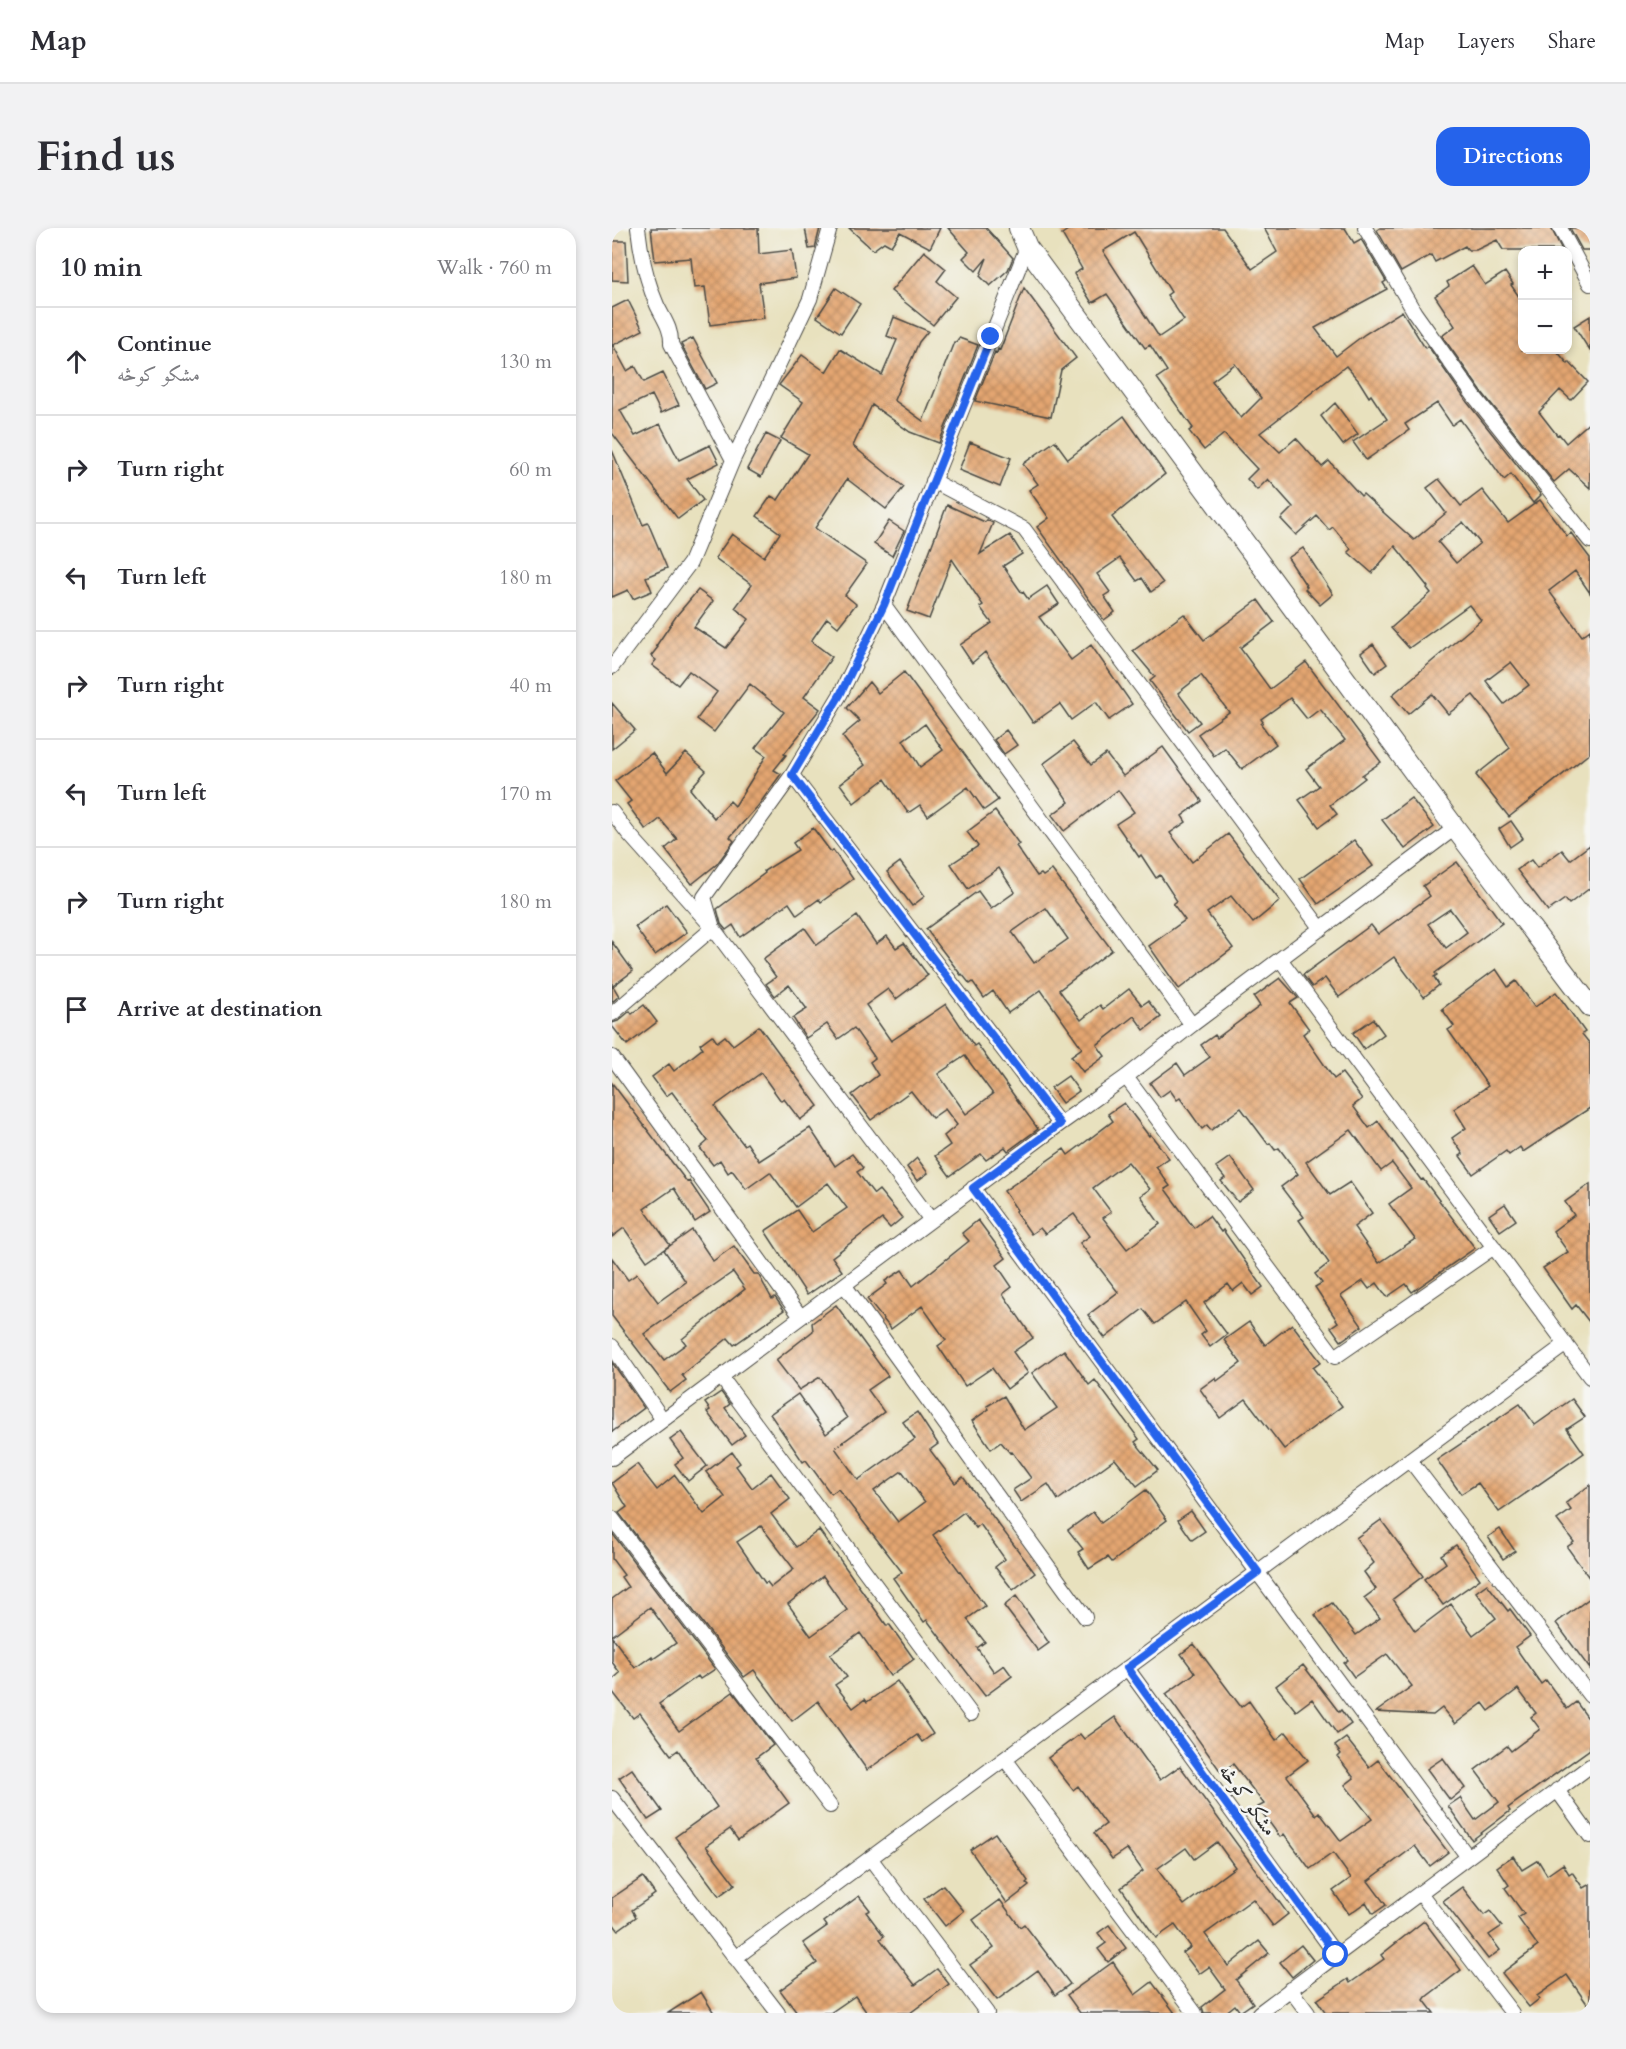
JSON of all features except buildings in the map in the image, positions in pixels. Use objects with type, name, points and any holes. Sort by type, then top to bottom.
[{"type":"street","points":[[638,228],[641,256],[656,304],[671,334],[671,344],[733,460]]},
{"type":"street","points":[[612,667],[690,563],[733,460],[810,299],[830,228]]},
{"type":"street","points":[[1019,228],[1028,248],[1455,828],[1590,1006]]},
{"type":"street","points":[[1365,228],[1415,313],[1474,396],[1590,541]]},
{"type":"street","points":[[1560,228],[1590,284]]},
{"type":"street","points":[[713,928],[704,897],[792,775],[840,695],[884,605],[1028,248]]},
{"type":"street","points":[[933,481],[1024,529],[1321,929]]},
{"type":"street","points":[[884,605],[1192,1025]]},
{"type":"street","points":[[792,775],[1060,1124]]},
{"type":"street","points":[[612,812],[713,928],[931,1220]]},
{"type":"street","points":[[612,1458],[845,1286],[973,1188],[1126,1077],[1455,828]]},
{"type":"street","points":[[612,1014],[713,928]]},
{"type":"street","points":[[1280,959],[1590,1377]]},
{"type":"street","points":[[612,1057],[801,1317]]},
{"type":"street","points":[[1126,1077],[1335,1358],[1494,1247]]},
{"type":"street","points":[[973,1188],[1468,1857]]},
{"type":"street","points":[[845,1286],[1085,1617]]},
{"type":"street","points":[[735,1958],[1566,1344]]},
{"type":"street","points":[[612,1346],[663,1420]]},
{"type":"street","points":[[721,1377],[971,1714]]},
{"type":"street","points":[[1410,1460],[1590,1696]]},
{"type":"street","points":[[612,1518],[830,1806]]},
{"type":"street","name":"مشکو کوڅه","points":[[1127,1668],[1336,1955]]},
{"type":"street","points":[[1005,1759],[1195,2013]]},
{"type":"street","points":[[1259,2013],[1590,1766]]},
{"type":"street","points":[[1557,1790],[1590,1836]]},
{"type":"street","points":[[612,1798],[778,2013]]},
{"type":"street","points":[[870,1858],[987,2013]]},
{"type":"street","points":[[1420,1893],[1512,2013]]},
{"type":"street","points":[[1290,1989],[1308,2013]]},
{"type":"route","points":[[991,337],[884,605],[840,695],[792,775],[1060,1124],[973,1188],[1258,1572],[1127,1668],[1336,1955]]}]
